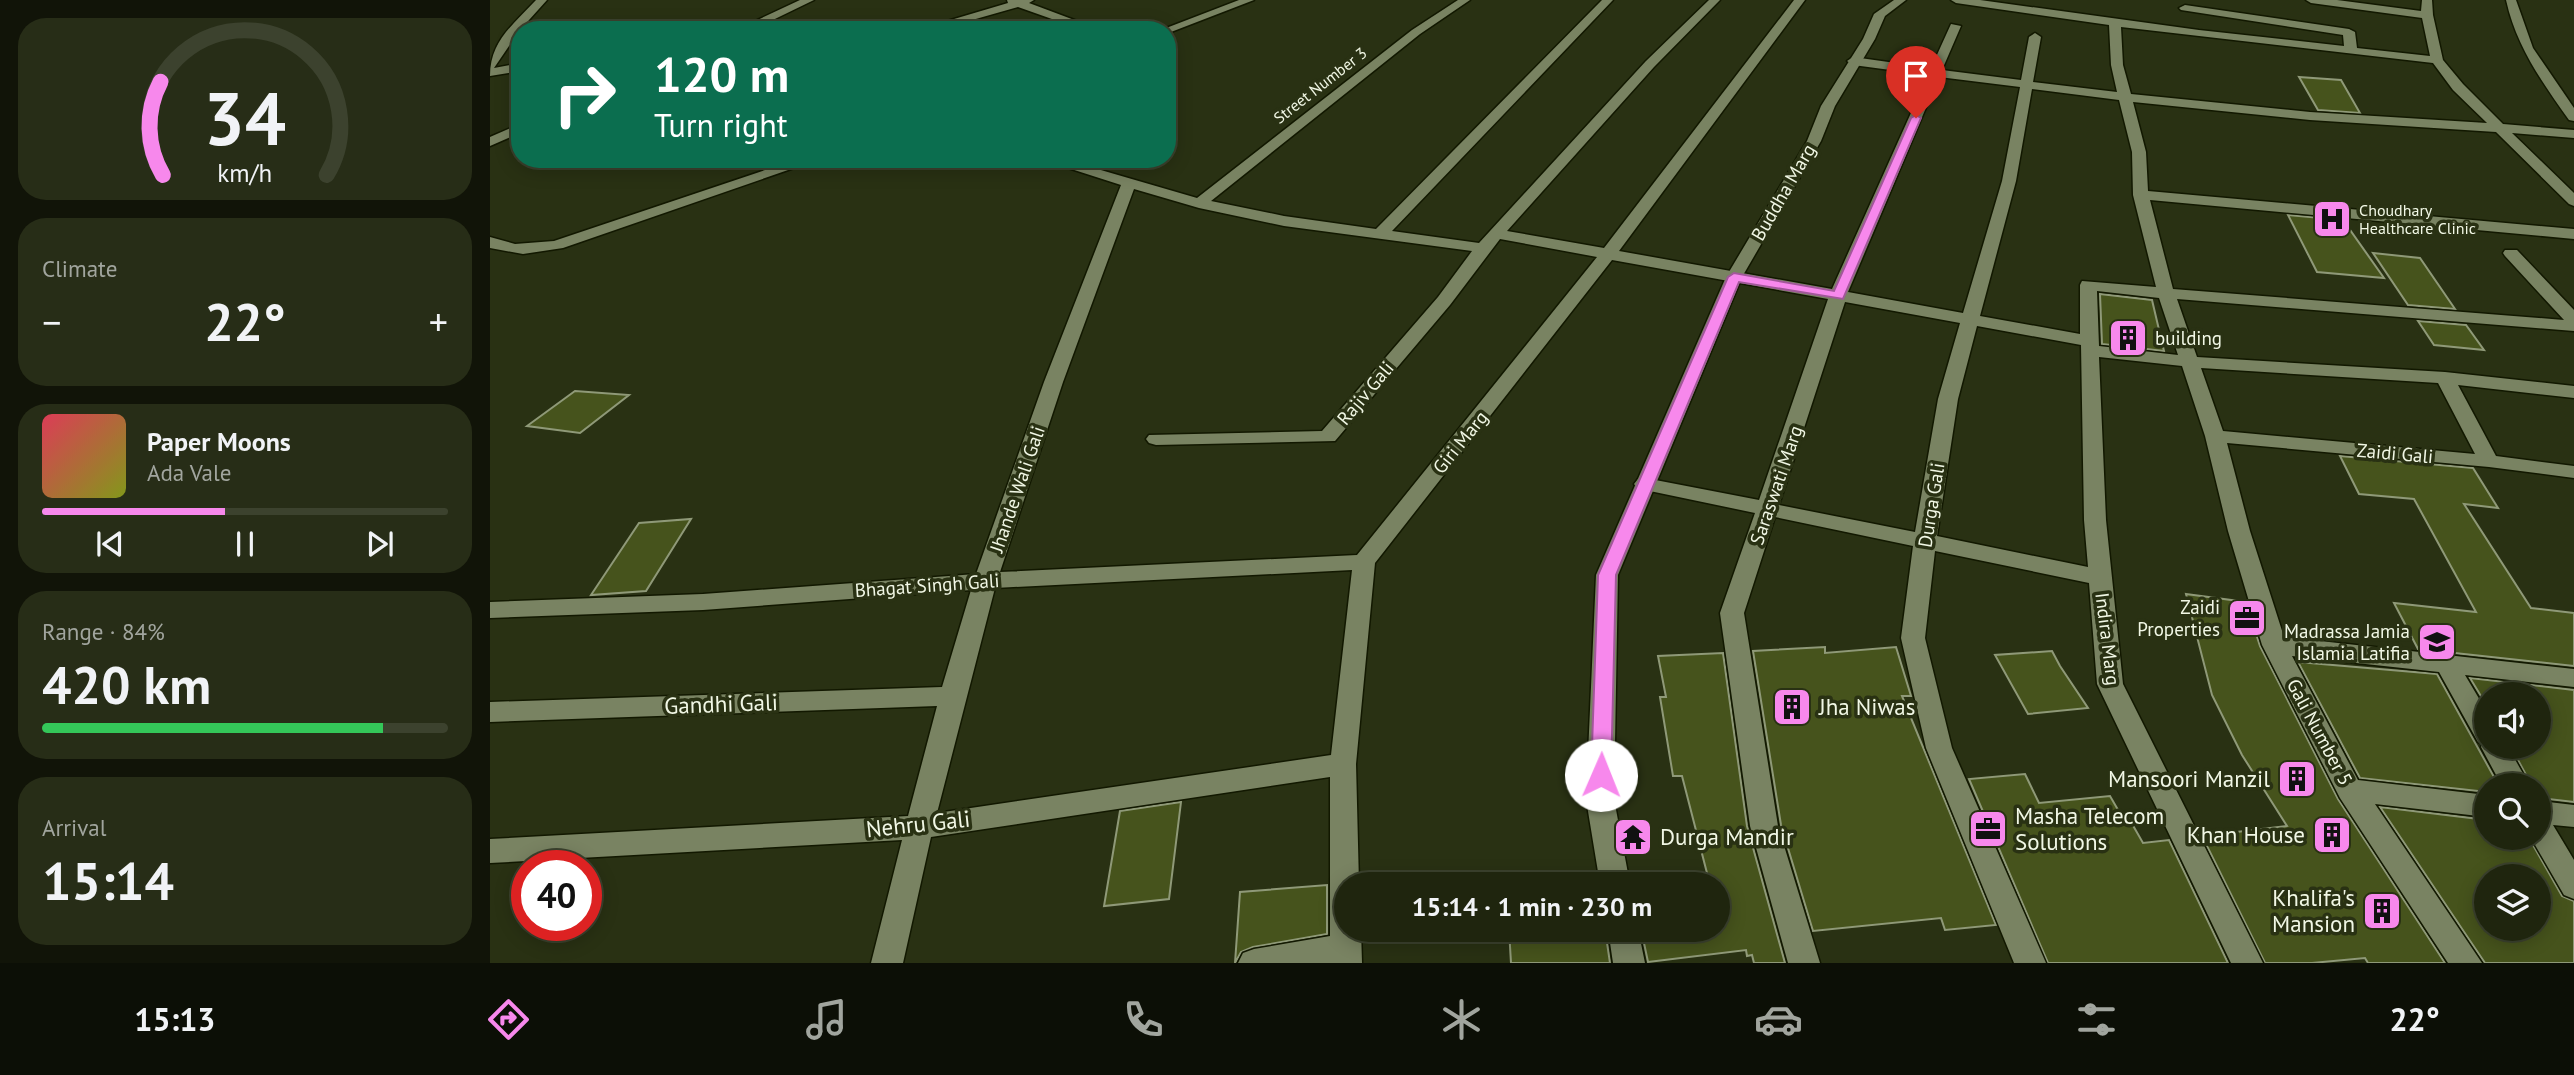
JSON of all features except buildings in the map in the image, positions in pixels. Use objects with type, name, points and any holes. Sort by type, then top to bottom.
[{"type":"street","points":[[523,21],[542,0]]},
{"type":"street","points":[[762,21],[809,0]]},
{"type":"street","points":[[1176,27],[1249,0]]},
{"type":"street","name":"Street Number 3","points":[[1199,203],[1416,32],[1465,0]]},
{"type":"street","points":[[1379,235],[1608,0]]},
{"type":"street","name":"Rajiv Gali","points":[[1156,439],[1328,437],[1444,301],[1483,248],[1650,64],[1715,0]]},
{"type":"street","name":"Giri Marg","points":[[1364,562],[1608,254],[1797,0]]},
{"type":"street","name":"Buddha Marg","points":[[1613,872],[1600,799],[1607,575],[1734,277],[1814,141],[1828,106],[1853,61],[1869,39],[1880,15],[1901,0]]},
{"type":"street","points":[[1956,0],[2115,23],[2437,60]]},
{"type":"street","points":[[2311,0],[2427,15]]},
{"type":"street","points":[[2427,0],[2427,15],[2437,60],[2458,87],[2574,201]]},
{"type":"street","points":[[2511,0],[2520,36],[2536,65],[2574,117]]},
{"type":"street","points":[[953,21],[1019,1],[1071,21]]},
{"type":"street","points":[[2185,8],[2349,32],[2351,52]]},
{"type":"street","name":"Gali Number 5","points":[[2115,23],[2114,44],[2123,96],[2139,152],[2141,195],[2166,293],[2192,362],[2215,436],[2239,531],[2274,645],[2350,790],[2466,963]]},
{"type":"street","name":"Saraswati Marg","points":[[1804,963],[1764,826],[1732,613],[1769,509],[1838,296],[1955,26]]},
{"type":"street","points":[[490,65],[511,35]]},
{"type":"street","name":"Durga Gali","points":[[2030,963],[1939,748],[1913,638],[1925,541],[1948,399],[2009,181],[2035,37]]},
{"type":"street","points":[[490,40],[507,39]]},
{"type":"street","points":[[499,51],[511,49]]},
{"type":"street","points":[[1853,61],[2123,96],[2311,116],[2498,126],[2574,134]]},
{"type":"street","points":[[490,72],[511,69]]},
{"type":"street","points":[[490,142],[511,132]]},
{"type":"street","points":[[490,242],[504,248],[530,250],[556,245],[786,168]]},
{"type":"street","points":[[1076,168],[1199,203],[1284,221],[1483,248]]},
{"type":"street","name":"Jhande Wali Gali","points":[[887,963],[952,696],[985,581],[1079,311],[1129,184]]},
{"type":"street","points":[[2141,195],[2574,234]]},
{"type":"street","points":[[1497,234],[1969,319],[2091,346],[2192,362],[2445,378],[2574,393]]},
{"type":"street","points":[[2511,253],[2574,320]]},
{"type":"street","name":"Indira Marg","points":[[2166,293],[2088,285],[2095,520],[2110,684],[2247,963]]},
{"type":"street","points":[[2166,293],[2574,326]]},
{"type":"street","points":[[2445,378],[2489,461]]},
{"type":"street","name":"Zaidi Gali","points":[[2215,436],[2489,461],[2574,472]]},
{"type":"street","points":[[1645,484],[2100,577]]},
{"type":"street","points":[[1254,963],[1345,955],[1343,764],[1364,562]]},
{"type":"street","name":"Bhagat Singh Gali","points":[[490,610],[704,602],[985,581],[1364,562]]},
{"type":"street","points":[[2274,645],[2574,678]]},
{"type":"street","points":[[2448,665],[2474,711]]},
{"type":"street","name":"Gandhi Gali","points":[[490,712],[952,696]]},
{"type":"street","name":"Nehru Gali","points":[[490,851],[919,827],[1343,764]]},
{"type":"street","points":[[2350,790],[2474,804]]},
{"type":"street","points":[[2551,813],[2574,816]]},
{"type":"street","points":[[2551,847],[2574,886]]},
{"type":"street","points":[[1625,942],[1629,963]]},
{"type":"place","name":"Choudhary Healthcare Clinic","points":[[2332,219]]},
{"type":"place","name":"building","points":[[2128,338]]},
{"type":"place","name":"Zaidi Properties","points":[[2247,618]]},
{"type":"place","name":"Madrassa Jamia Islamia Latifia","points":[[2437,642]]},
{"type":"place","name":"Jha Niwas","points":[[1792,707]]},
{"type":"place","name":"Mansoori Manzil","points":[[2297,779]]},
{"type":"place","name":"Masha Telecom Solutions","points":[[1988,829]]},
{"type":"place","name":"Khan House","points":[[2332,835]]},
{"type":"place","name":"Durga Mandir","points":[[1633,837]]},
{"type":"place","name":"Khalifa's Mansion","points":[[2382,911]]},
{"type":"route","points":[[1601,775],[1607,575],[1734,277],[1838,296],[1916,118]]}]
